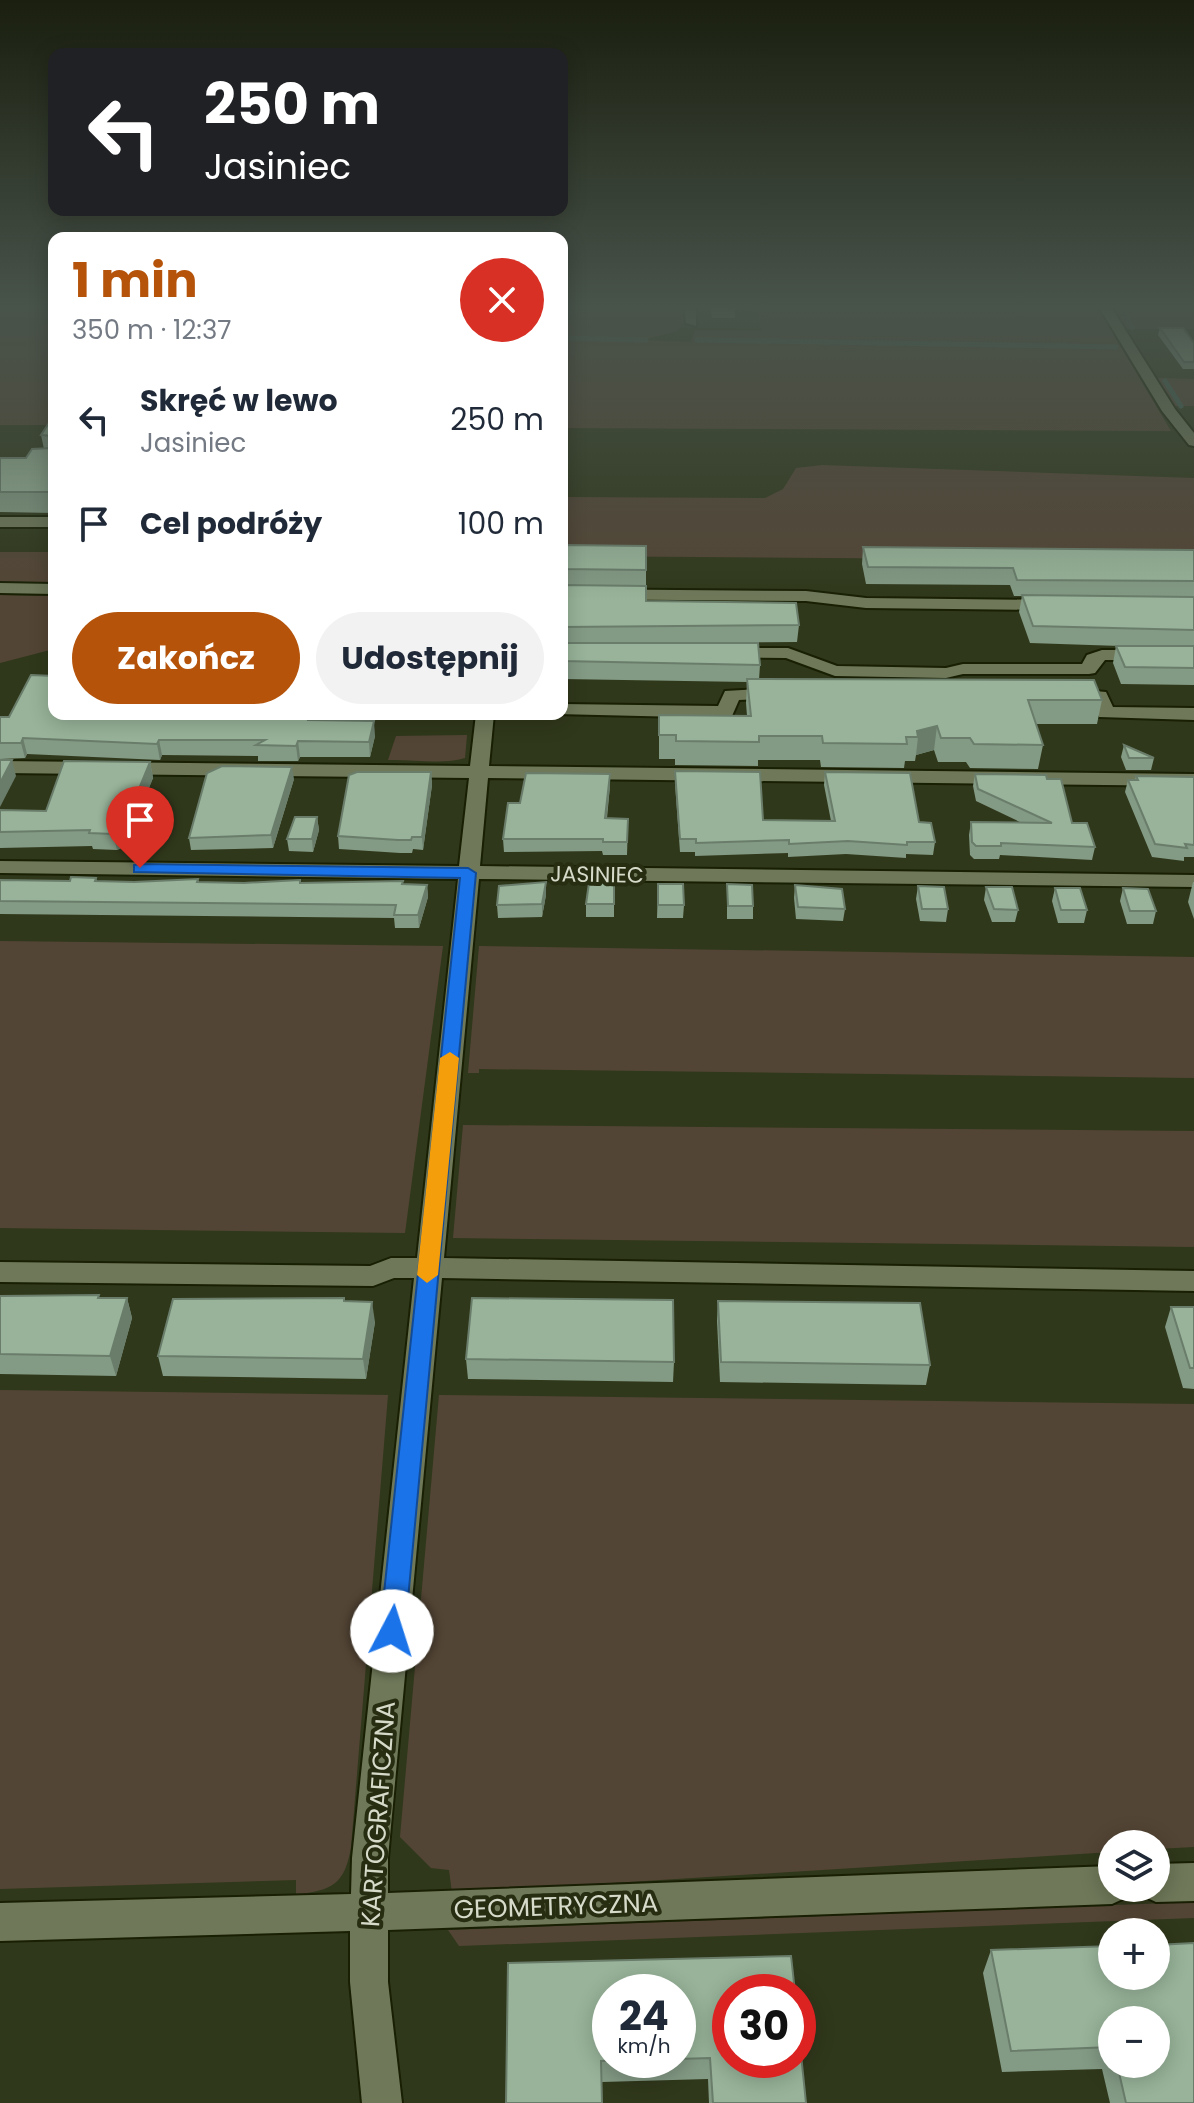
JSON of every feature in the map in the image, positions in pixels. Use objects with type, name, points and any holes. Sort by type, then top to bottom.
[{"type":"street","points":[[1165,405],[1194,442]]},
{"type":"street","points":[[0,522],[48,522]]},
{"type":"street","points":[[0,588],[48,589]]},
{"type":"street","points":[[568,594],[806,596],[866,603],[1071,605]]},
{"type":"street","points":[[713,653],[788,653],[835,671],[946,673],[963,669],[1081,670],[1092,668],[1093,659],[1102,655],[1194,655]]},
{"type":"street","points":[[568,710],[725,712],[729,710],[729,696],[736,694],[795,694]]},
{"type":"street","points":[[1053,695],[1099,696],[1106,713],[1194,714]]},
{"type":"street","name":"KARTOGRAFICZNA","points":[[382,2103],[369,1982],[370,1858],[484,720]]},
{"type":"street","points":[[0,767],[1194,780]]},
{"type":"street","name":"JASINIEC","points":[[0,867],[1194,881]]},
{"type":"street","points":[[0,1272],[373,1276],[391,1268],[428,1268],[1194,1281]]},
{"type":"street","points":[[1170,1883],[1194,1882]]},
{"type":"street","name":"GEOMETRYCZNA","points":[[0,1922],[1098,1885]]},
{"type":"shaded area","points":[[0,405],[48,405],[48,425],[0,425]]},
{"type":"shaded area","points":[[568,405],[1156,405],[1171,431],[568,428]]},
{"type":"shaded area","points":[[822,465],[1194,478],[1194,561],[568,556],[568,497],[765,498],[783,489],[796,468]]},
{"type":"shaded area","points":[[0,552],[48,552],[48,585],[0,584]]},
{"type":"shaded area","points":[[0,595],[48,596],[48,651],[0,663]]},
{"type":"shaded area","points":[[467,735],[465,758],[388,760],[396,736]]},
{"type":"shaded area","points":[[0,941],[443,946],[405,1233],[0,1228]]},
{"type":"shaded area","points":[[479,946],[1194,957],[1194,1078],[479,1069],[479,1073],[468,1073]]},
{"type":"shaded area","points":[[463,1125],[1194,1131],[1194,1247],[453,1238]]},
{"type":"shaded area","points":[[0,1390],[388,1395],[351,1847],[345,1870],[328,1888],[296,1894],[296,1880],[0,1889]]},
{"type":"shaded area","points":[[439,1395],[1194,1404],[1194,1847],[1170,1848],[1170,1830],[1098,1830],[1098,1853],[452,1893],[449,1870],[431,1868],[400,1837]]},
{"type":"shaded area","points":[[1194,1902],[1194,1918],[1098,1918],[1098,1922],[459,1946],[448,1930]]},
{"type":"building","points":[[48,448],[48,492],[0,492],[0,458],[26,458],[32,449]]},
{"type":"building","points":[[568,545],[646,546],[646,570],[568,569]]},
{"type":"building","points":[[863,547],[1194,550],[1194,581],[1017,580],[1013,568],[868,567]]},
{"type":"building","points":[[568,585],[646,586],[646,601],[796,603],[799,625],[568,627]]},
{"type":"building","points":[[1022,595],[1194,597],[1194,630],[1033,626]]},
{"type":"building","points":[[568,643],[758,643],[760,665],[568,661]]},
{"type":"building","points":[[1116,646],[1194,646],[1194,668],[1125,667]]},
{"type":"building","points":[[31,675],[48,676],[48,720],[374,721],[369,742],[298,741],[296,746],[256,745],[265,740],[159,740],[157,744],[23,738],[21,743],[0,743],[0,717],[9,717]]},
{"type":"building","points":[[747,679],[1094,680],[1102,700],[1028,700],[1043,745],[974,744],[970,738],[941,738],[937,726],[917,731],[918,737],[906,737],[907,744],[823,743],[822,736],[759,736],[759,742],[676,741],[676,735],[659,735],[659,715],[751,716]]},
{"type":"building","points":[[1124,745],[1154,758],[1129,758]]},
{"type":"building","points":[[0,760],[12,760],[0,783]]},
{"type":"building","points":[[64,761],[150,762],[122,830],[113,834],[89,833],[90,830],[0,832],[0,810],[46,811]]},
{"type":"building","points":[[222,766],[292,767],[271,835],[189,838],[207,773]]},
{"type":"building","points":[[675,771],[760,772],[763,820],[835,821],[825,772],[910,773],[919,822],[931,823],[935,842],[907,842],[907,845],[848,841],[789,844],[789,840],[696,843],[696,839],[680,839]]},
{"type":"building","points":[[357,772],[431,772],[422,837],[398,840],[338,836],[349,775]]},
{"type":"building","points":[[526,773],[610,774],[605,818],[628,819],[627,842],[603,842],[603,839],[503,839],[508,803],[520,803]]},
{"type":"building","points":[[975,774],[1046,775],[1047,779],[1061,779],[1072,823],[1087,823],[1095,847],[1001,843],[1001,846],[976,846],[972,842],[971,822],[1052,823],[978,789]]},
{"type":"building","points":[[1136,776],[1194,777],[1194,845],[1185,844],[1187,848],[1155,844],[1128,780],[1138,780]]},
{"type":"building","points":[[295,817],[317,817],[312,839],[287,839]]},
{"type":"building","points":[[71,877],[134,882],[198,879],[197,882],[244,883],[403,881],[402,884],[427,885],[418,915],[394,915],[396,905],[0,901],[0,880],[70,881]]},
{"type":"building","points":[[546,882],[542,904],[497,905],[499,886]]},
{"type":"building","points":[[589,883],[614,883],[614,904],[586,904]]},
{"type":"building","points":[[658,884],[683,884],[684,905],[658,905]]},
{"type":"building","points":[[727,884],[752,885],[753,906],[728,906]]},
{"type":"building","points":[[795,885],[842,889],[845,909],[798,907]]},
{"type":"building","points":[[918,886],[944,887],[948,909],[922,909]]},
{"type":"building","points":[[986,887],[1012,887],[1018,910],[994,909]]},
{"type":"building","points":[[1055,888],[1080,888],[1087,910],[1061,910]]},
{"type":"building","points":[[1123,888],[1148,889],[1156,911],[1130,911]]},
{"type":"building","points":[[99,1295],[98,1298],[127,1298],[110,1356],[0,1354],[0,1296]]},
{"type":"building","points":[[344,1298],[344,1301],[372,1302],[363,1359],[158,1356],[173,1299]]},
{"type":"building","points":[[472,1298],[673,1300],[674,1362],[466,1359]]},
{"type":"building","points":[[718,1301],[920,1303],[930,1365],[721,1362]]},
{"type":"building","points":[[1171,1307],[1194,1307],[1194,1368],[1190,1368]]},
{"type":"building","points":[[1194,1943],[1194,2103],[1126,2103],[1120,2078],[1170,2078],[1170,2006],[1098,2006],[1098,2048],[1011,2051],[991,1950],[1098,1946],[1098,1990],[1170,1990],[1170,1944]]},
{"type":"building","points":[[791,1956],[793,1974],[712,1974],[712,2078],[803,2078],[806,2103],[713,2103],[710,2058],[696,2058],[696,1974],[592,1974],[592,2078],[601,2078],[602,2103],[506,2103],[508,1963]]},
{"type":"slow traffic","points":[[427,1275],[450,1058]]},
{"type":"route","points":[[140,868],[468,873],[392,1631]]}]
